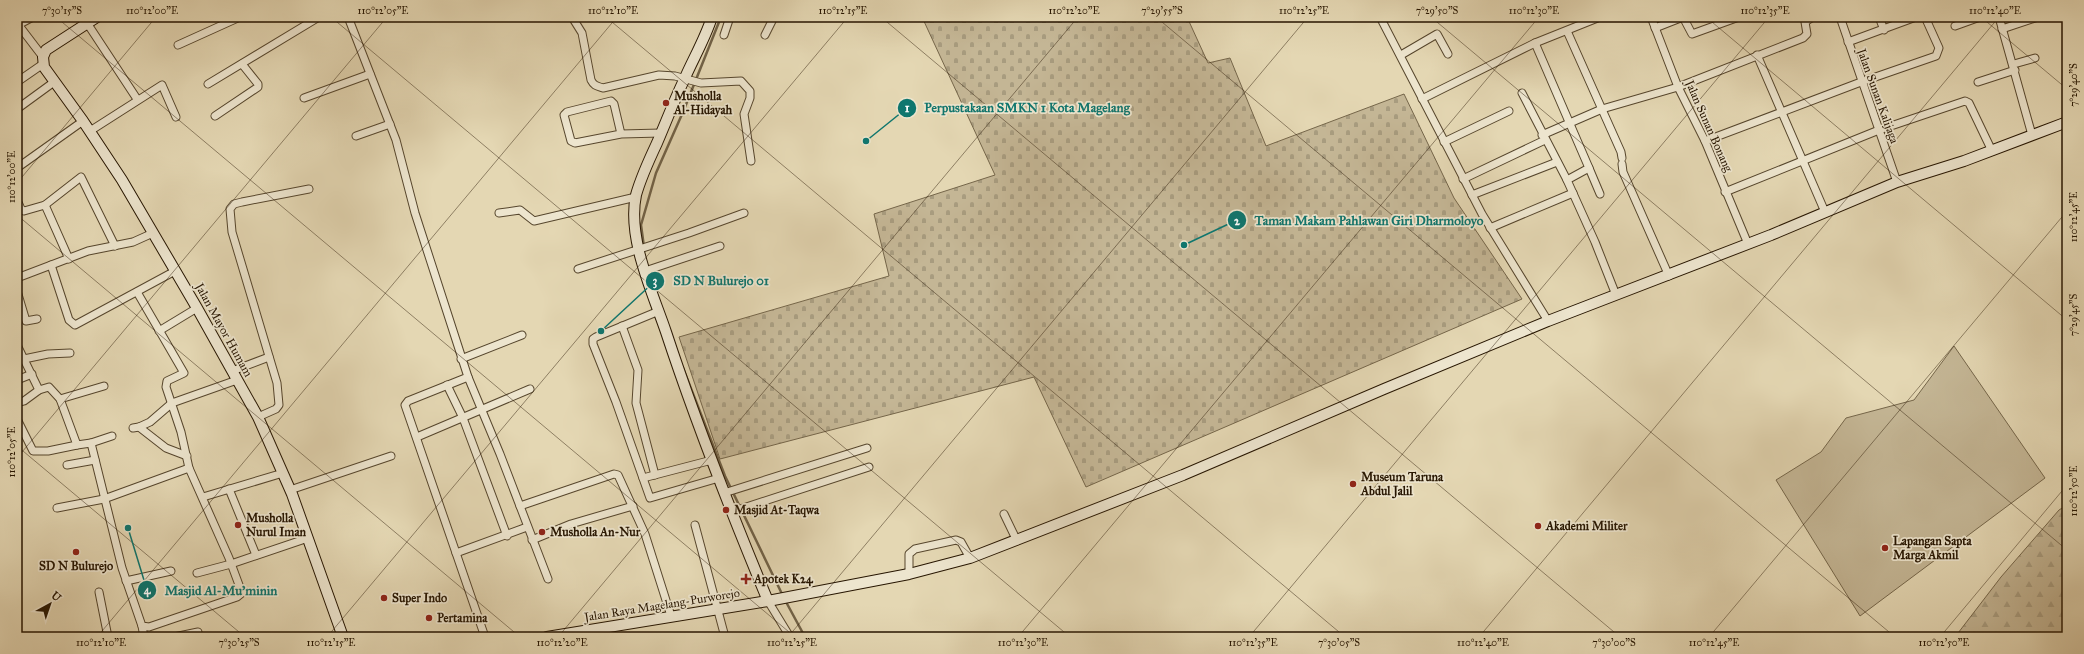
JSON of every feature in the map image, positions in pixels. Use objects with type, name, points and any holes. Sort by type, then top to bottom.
[{"type":"main road","points":[[43,61],[46,50],[97,17]]},
{"type":"main road","points":[[712,17],[689,81],[661,133],[641,179],[636,197],[634,216],[644,247],[647,271],[687,396],[719,478],[738,510],[774,600]]},
{"type":"main road","name":"Jalan Mayor Humam","points":[[43,61],[54,82],[90,131],[153,233],[258,417],[290,490],[343,637]]},
{"type":"main road","name":"Jalan Raya Magelang-Purworejo","points":[[547,637],[774,600],[909,574],[970,558],[1017,541],[1203,467],[1391,386],[1548,321],[1668,276],[1897,182],[1992,151],[2067,122]]},
{"type":"street","points":[[17,82],[43,61],[18,24],[33,17]]},
{"type":"street","points":[[178,45],[240,17]]},
{"type":"street","points":[[208,84],[319,17]]},
{"type":"street","points":[[348,17],[396,140],[415,213],[461,359],[548,579]]},
{"type":"street","points":[[572,17],[582,33],[593,84],[604,88],[659,75],[689,81],[741,81],[749,88],[750,95],[744,114],[751,161]]},
{"type":"street","points":[[724,34],[730,17]]},
{"type":"street","points":[[765,35],[774,17]]},
{"type":"street","points":[[1380,17],[1401,55],[1463,179],[1490,228],[1548,321]]},
{"type":"street","name":"Jalan Sunan Bonang","points":[[1651,17],[1678,87],[1705,141],[1748,244]]},
{"type":"street","points":[[1655,28],[1683,17],[1692,34],[1739,17]]},
{"type":"street","points":[[1463,179],[1602,109],[1678,87],[1805,37],[1807,34],[1804,22],[1813,17]]},
{"type":"street","name":"Jalan Sunan Kalijaga","points":[[1840,17],[1861,82],[1897,182]]},
{"type":"street","points":[[1879,17],[1884,30]]},
{"type":"street","points":[[1848,42],[1916,17]]},
{"type":"street","points":[[1705,141],[1938,54],[1939,48],[1925,17]]},
{"type":"street","points":[[1955,26],[1980,17]]},
{"type":"street","points":[[1999,17],[2032,135]]},
{"type":"street","points":[[2002,29],[2038,17]]},
{"type":"street","points":[[1422,99],[1535,43],[1596,18]]},
{"type":"street","points":[[87,23],[137,99]]},
{"type":"street","points":[[1567,31],[1602,109],[1622,161],[1623,172],[1668,276]]},
{"type":"street","points":[[1401,55],[1437,34],[1448,54]]},
{"type":"street","points":[[1535,43],[1600,194]]},
{"type":"street","points":[[1757,55],[1825,212]]},
{"type":"street","points":[[1978,82],[2035,58]]},
{"type":"street","points":[[215,116],[258,87],[258,84],[242,64]]},
{"type":"street","points":[[304,98],[370,74]]},
{"type":"street","points":[[17,109],[54,82]]},
{"type":"street","points":[[90,131],[137,99],[162,86],[176,117]]},
{"type":"street","points":[[1522,93],[1567,180],[1616,295]]},
{"type":"street","points":[[620,134],[614,104],[611,101],[567,112],[564,115],[571,141],[575,144],[620,134],[661,133]]},
{"type":"street","points":[[1725,192],[1879,130],[1965,101],[1969,103],[1992,151]]},
{"type":"street","points":[[1444,142],[1509,111]]},
{"type":"street","points":[[17,168],[83,121]]},
{"type":"street","points":[[356,136],[390,124]]},
{"type":"street","points":[[1472,195],[1557,162]]},
{"type":"street","points":[[1567,180],[1589,168]]},
{"type":"street","points":[[17,200],[21,209],[24,211],[45,205],[81,177],[115,246]]},
{"type":"street","points":[[258,417],[276,409],[279,405],[277,384],[232,232],[230,209],[234,204],[309,189]]},
{"type":"street","points":[[1490,228],[1572,193]]},
{"type":"street","points":[[499,213],[520,210],[534,221],[636,197]]},
{"type":"street","points":[[45,205],[69,259]]},
{"type":"street","points":[[578,269],[744,213]]},
{"type":"street","points":[[17,278],[88,251],[133,242],[153,233]]},
{"type":"street","points":[[647,271],[720,246]]},
{"type":"street","points":[[51,265],[69,320],[74,325],[94,316],[175,271]]},
{"type":"street","points":[[17,291],[26,321],[37,319]]},
{"type":"street","points":[[137,292],[184,373],[166,382],[166,387],[172,403],[190,468],[242,593],[237,597],[149,627],[142,626]]},
{"type":"street","points":[[159,331],[197,308]]},
{"type":"street","points":[[659,311],[596,337],[592,341],[651,499],[719,478]]},
{"type":"street","points":[[622,326],[638,370],[636,403],[655,475]]},
{"type":"street","points":[[461,359],[522,335]]},
{"type":"street","points":[[17,344],[39,390]]},
{"type":"street","points":[[24,359],[48,354],[70,353]]},
{"type":"street","points":[[232,370],[269,357]]},
{"type":"street","points":[[17,380],[32,374]]},
{"type":"street","points":[[468,377],[446,385],[405,404],[485,637]]},
{"type":"street","points":[[187,456],[166,448],[136,428],[158,417],[172,403],[237,380]]},
{"type":"street","points":[[446,385],[463,418],[506,536]]},
{"type":"street","points":[[60,399],[104,386]]},
{"type":"street","points":[[17,403],[39,390],[49,388],[60,399],[78,445]]},
{"type":"street","points":[[417,437],[530,389]]},
{"type":"street","points":[[17,419],[34,451],[48,451],[91,443],[112,436]]},
{"type":"street","points":[[91,443],[126,581],[142,626],[144,637]]},
{"type":"street","points":[[728,492],[866,448]]},
{"type":"street","points":[[290,490],[391,456]]},
{"type":"street","points":[[67,465],[95,460]]},
{"type":"street","points":[[643,478],[712,460]]},
{"type":"street","points":[[738,510],[869,467]]},
{"type":"street","points":[[57,508],[104,499],[190,468]]},
{"type":"street","points":[[203,497],[283,473]]},
{"type":"street","points":[[520,506],[614,474],[619,476],[645,534],[672,616]]},
{"type":"street","points":[[230,489],[256,556]]},
{"type":"street","points":[[532,540],[578,522],[633,506]]},
{"type":"street","points":[[1004,514],[1017,541]]},
{"type":"street","points":[[695,525],[725,637]]},
{"type":"street","points":[[456,553],[506,536],[527,527]]},
{"type":"street","points":[[197,573],[231,564],[308,538]]},
{"type":"street","points":[[909,574],[909,554],[914,549],[956,540],[961,542],[970,558]]},
{"type":"street","points":[[126,581],[171,571]]},
{"type":"street","points":[[99,592],[108,637]]},
{"type":"street","points":[[774,600],[790,637]]},
{"type":"street","points":[[174,637],[198,632]]},
{"type":"green space","points":[[922,17],[1187,17],[1208,63],[1230,58],[1266,146],[1404,94],[1454,198],[1522,299],[1086,487],[1034,377],[720,459],[679,337],[889,276],[874,214],[995,175]]},
{"type":"green space","name":"Lapangan Sapta Marga Akmil","points":[[1954,346],[2045,478],[1860,616],[1776,480],[1821,452],[1846,418],[1914,400]]},
{"type":"green space","points":[[2067,505],[2067,637],[1955,637],[2001,577],[2059,510]]},
{"type":"waterway","points":[[644,247],[641,225],[656,173],[683,112],[721,17]]},
{"type":"waterway","points":[[683,368],[725,476],[783,596]]},
{"type":"waterway","points":[[785,600],[805,637]]},
{"type":"place","name":"Musholla Al-Hidayah","points":[[666,103]]},
{"type":"place","name":"Perpustakaan SMKN 1 Kota Magelang","points":[[866,141]]},
{"type":"place","name":"Taman Makam Pahlawan Giri Dharmoloyo","points":[[1184,245]]},
{"type":"place","name":"SD N Bulurejo 01","points":[[601,331]]},
{"type":"place","name":"Museum Taruna Abdul Jalil","points":[[1353,484]]},
{"type":"place","name":"Masjid At-Taqwa","points":[[726,510]]},
{"type":"place","name":"Musholla Nurul Iman","points":[[238,525]]},
{"type":"place","name":"Akademi Militer","points":[[1538,526]]},
{"type":"place","name":"Masjid Al-Mu'minin","points":[[128,528]]},
{"type":"place","name":"Musholla An-Nur","points":[[542,532]]},
{"type":"place","name":"Lapangan Sapta Marga Akmil","points":[[1885,548]]},
{"type":"place","name":"SD N Bulurejo","points":[[76,552]]},
{"type":"place","name":"Apotek K24","points":[[746,579]]},
{"type":"place","name":"Super Indo","points":[[384,598]]},
{"type":"place","name":"Pertamina","points":[[429,618]]}]
